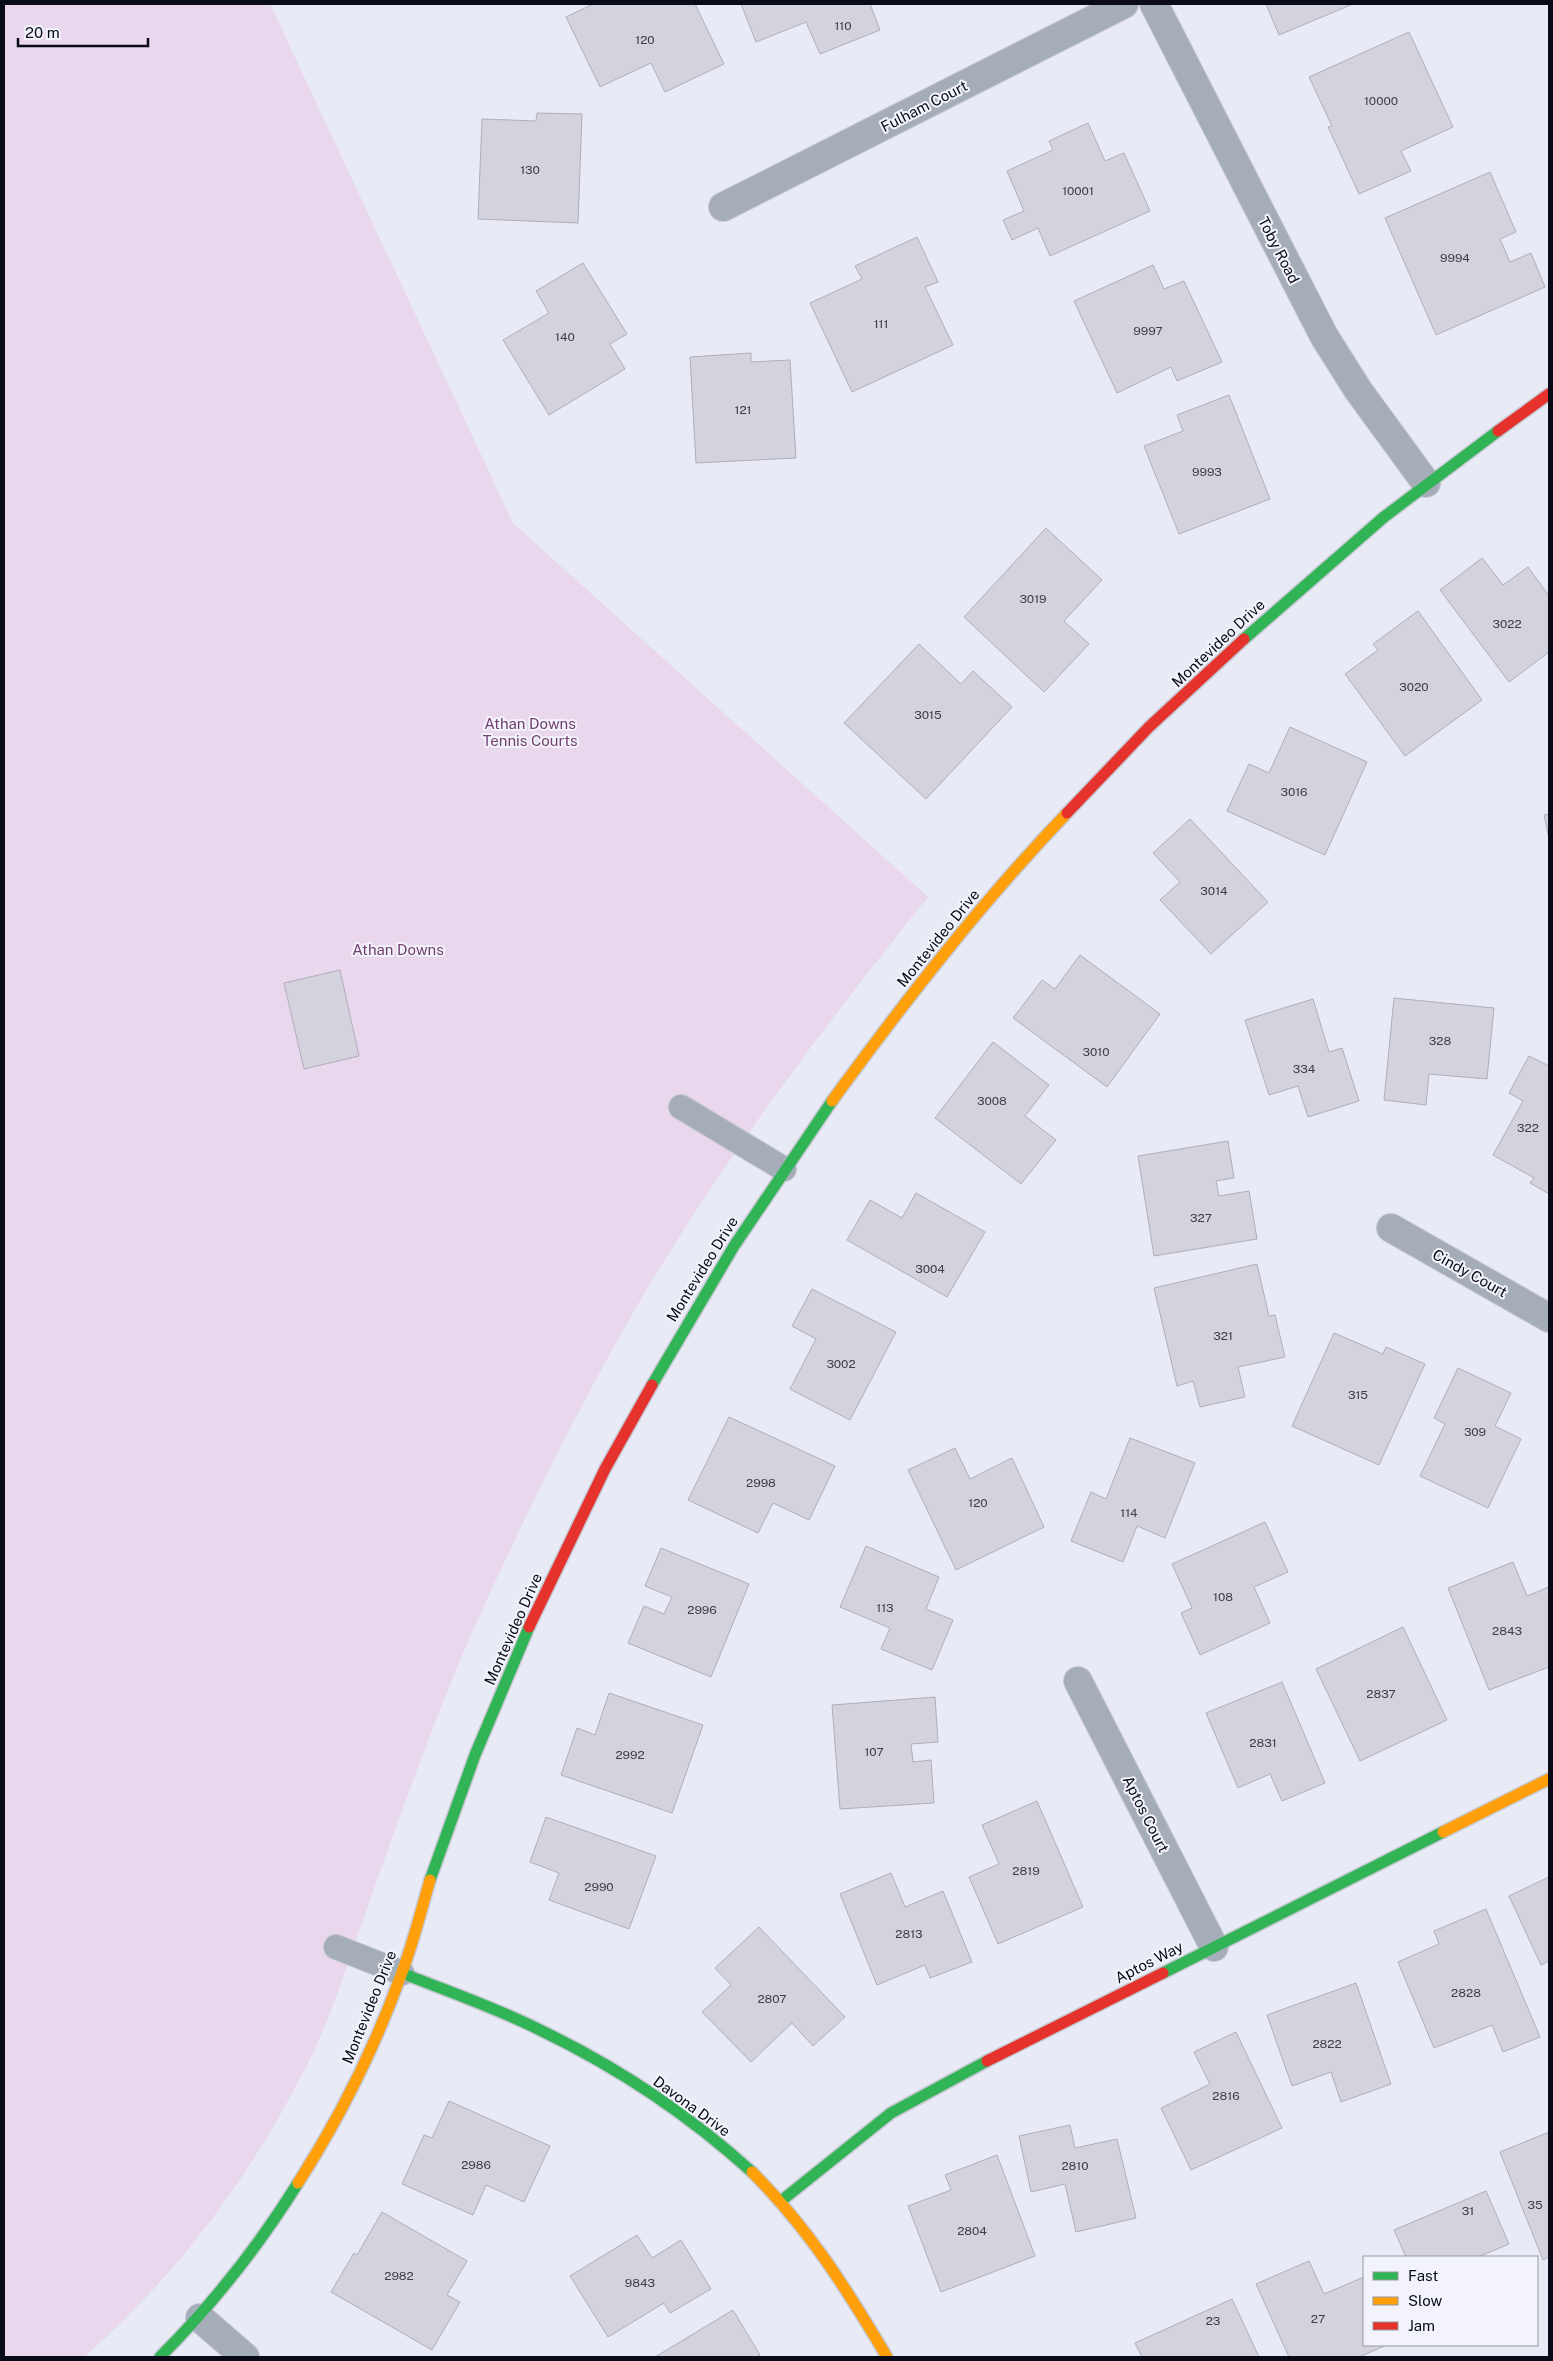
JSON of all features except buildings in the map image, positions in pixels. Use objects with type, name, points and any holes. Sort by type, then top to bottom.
[{"type":"street","name":"Fulham Court","points":[[723,207],[1124,4]]},
{"type":"street","name":"Toby Road","points":[[1154,4],[1324,336],[1358,390],[1426,483]]},
{"type":"street","name":"Montevideo Drive","points":[[160,2357],[200,2318],[254,2250],[296,2187],[344,2102],[402,1973],[418,1918],[452,1817],[505,1684],[550,1581],[645,1394],[697,1305],[784,1169],[851,1074],[950,945],[1079,798],[1137,738],[1300,588],[1426,483],[1549,394]]},
{"type":"street","name":"Cindy Court","points":[[1391,1228],[1549,1318]]},
{"type":"street","name":"Aptos Court","points":[[1078,1681],[1214,1946]]},
{"type":"street","name":"Aptos Way","points":[[781,2201],[891,2113],[945,2082],[1549,1779]]},
{"type":"street","name":"Davona Drive","points":[[402,1973],[503,2012],[560,2039],[617,2071],[680,2114],[726,2150],[781,2201],[857,2305],[887,2357]]},
{"type":"street","points":[[200,2318],[245,2357]]},
{"type":"lane","points":[[681,1107],[784,1169]]},
{"type":"lane","points":[[336,1947],[402,1973]]},
{"type":"green space","name":"Athan Downs","points":[[4,4],[270,4],[513,523],[928,897],[813,1044],[741,1144],[672,1248],[619,1337],[580,1410],[542,1484],[471,1634],[411,1785],[333,2006],[316,2047],[284,2108],[236,2186],[209,2223],[150,2293],[84,2357],[4,2357]]},
{"type":"traffic: fast","points":[[1244,639],[1384,517],[1498,431]]},
{"type":"traffic: fast","points":[[652,1385],[734,1246],[832,1101]]},
{"type":"traffic: fast","points":[[430,1880],[475,1755],[529,1627]]},
{"type":"traffic: fast","points":[[1163,1973],[1443,1832]]},
{"type":"traffic: fast","points":[[402,1973],[473,2000],[571,2045],[626,2077],[678,2112],[752,2172]]},
{"type":"traffic: fast","points":[[781,2201],[891,2113],[987,2061]]},
{"type":"traffic: fast","points":[[160,2357],[180,2337],[234,2274],[267,2230],[298,2183]]},
{"type":"traffic: slow","points":[[832,1101],[887,1026],[974,917],[1067,813]]},
{"type":"traffic: slow","points":[[1443,1832],[1549,1779]]},
{"type":"traffic: slow","points":[[298,2183],[342,2108],[380,2029],[409,1951],[430,1880]]},
{"type":"traffic: slow","points":[[752,2172],[791,2215],[826,2260],[887,2357]]},
{"type":"traffic: jam","points":[[1498,431],[1549,394]]},
{"type":"traffic: jam","points":[[1067,813],[1149,727],[1244,639]]},
{"type":"traffic: jam","points":[[529,1627],[605,1469],[652,1385]]},
{"type":"traffic: jam","points":[[987,2061],[1163,1973]]},
{"type":"park label","name":"Athan Downs Tennis Courts","points":[[530,732]]}]
